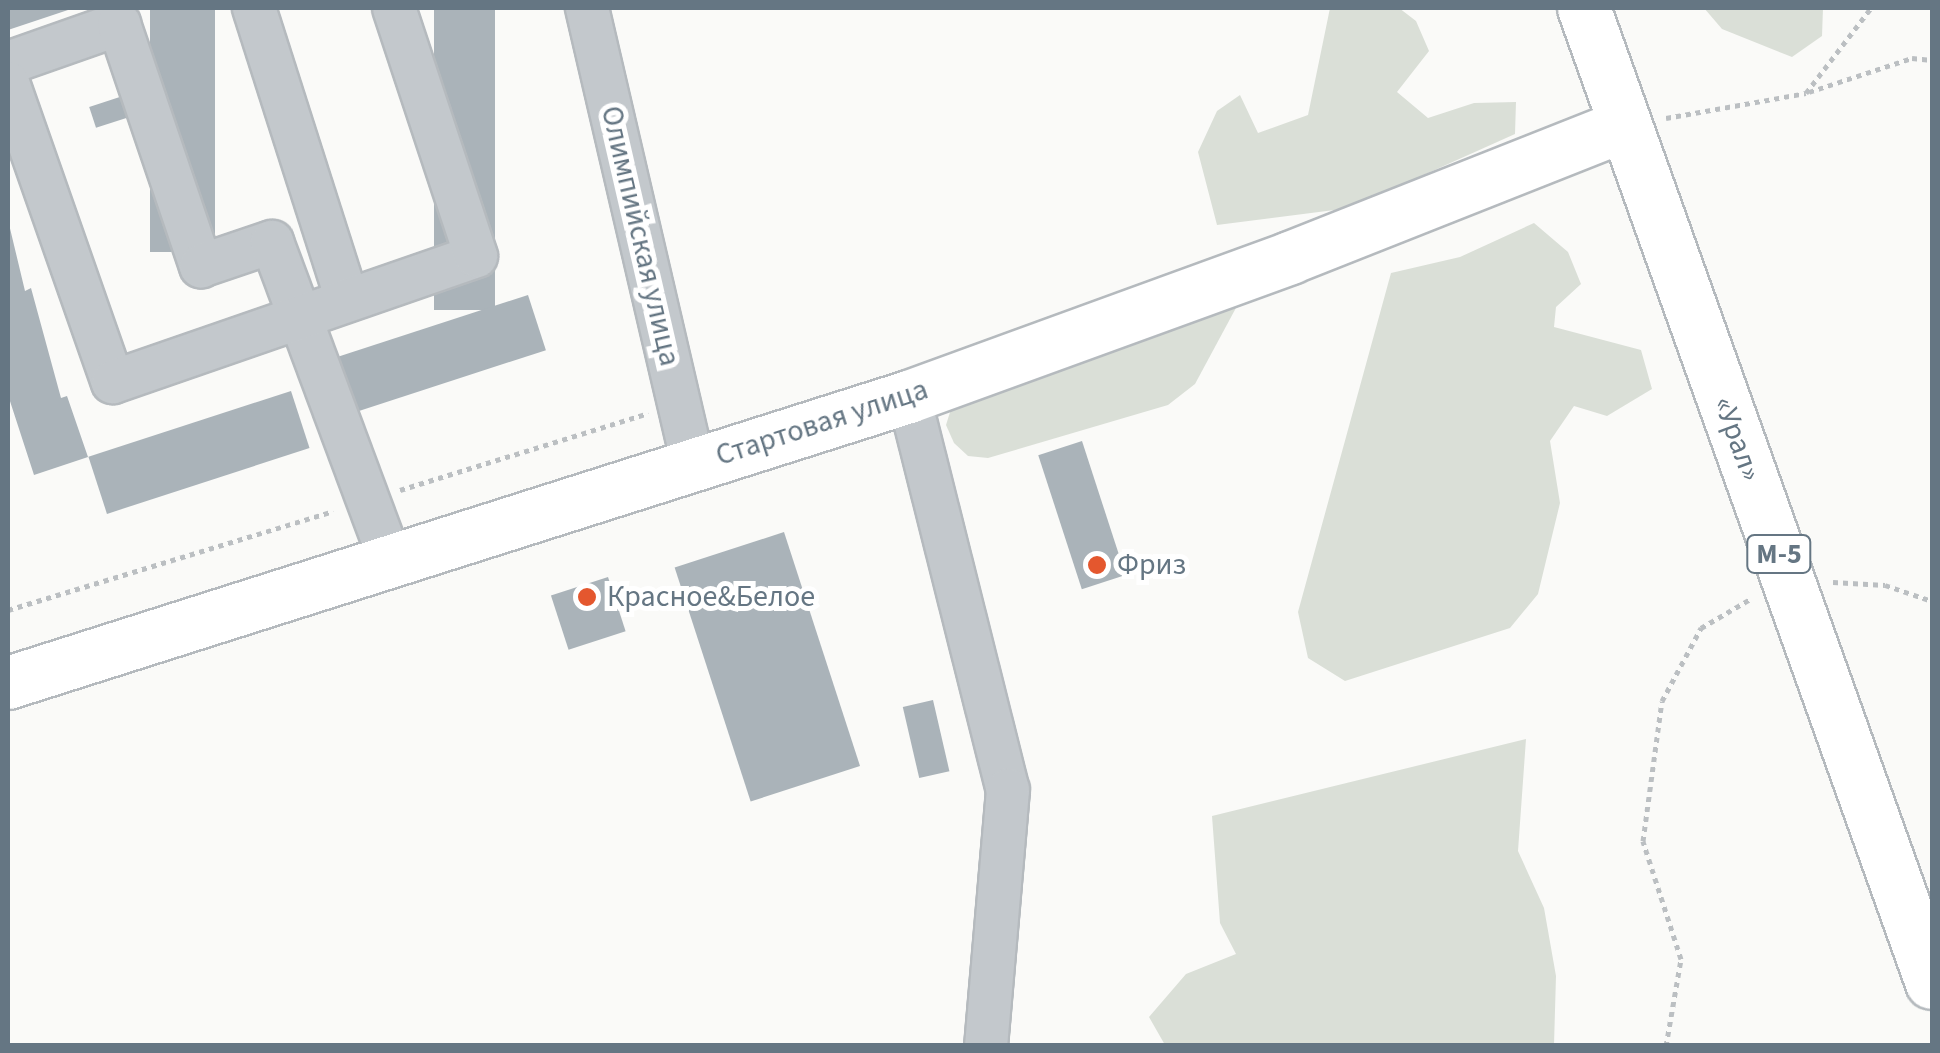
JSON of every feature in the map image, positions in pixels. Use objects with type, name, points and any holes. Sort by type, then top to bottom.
[{"type":"main road","name":"«Урал»","points":[[1584,8],[1932,984]]},
{"type":"main road","name":"Стартовая улица","points":[[8,682],[909,397],[1290,258],[1623,126]]},
{"type":"street","points":[[254,8],[347,300]]},
{"type":"street","points":[[8,82],[112,382],[476,256],[394,8]]},
{"type":"street","name":"Олимпийская улица","points":[[586,8],[693,464]]},
{"type":"street","points":[[8,63],[119,24],[201,266],[272,242],[297,318],[390,560]]},
{"type":"street","points":[[909,397],[1008,790],[986,1046]]},
{"type":"path","points":[[1806,93],[1871,8]]},
{"type":"path","points":[[1623,126],[1806,93],[1912,58],[1932,60]]},
{"type":"path","points":[[1666,1046],[1681,958],[1643,841],[1662,701],[1701,628],[1788,578],[1885,585],[1932,601]]},
{"type":"shaded area","points":[[1330,8],[1399,8],[1416,21],[1429,51],[1397,92],[1428,118],[1474,103],[1516,102],[1515,134],[1350,208],[1217,225],[1198,152],[1217,111],[1240,95],[1258,133],[1308,115]]},
{"type":"shaded area","points":[[1704,8],[1823,8],[1822,36],[1792,57],[1722,29]]},
{"type":"shaded area","points":[[1534,223],[1568,252],[1581,284],[1556,307],[1554,327],[1641,350],[1652,389],[1607,416],[1574,406],[1550,441],[1560,503],[1538,594],[1510,628],[1345,681],[1308,658],[1298,612],[1391,273],[1460,257]]},
{"type":"shaded area","points":[[1237,306],[1195,384],[1168,405],[988,458],[968,456],[954,443],[946,425],[952,406]]},
{"type":"shaded area","points":[[1526,739],[1518,851],[1544,908],[1556,976],[1554,1045],[1165,1045],[1149,1017],[1186,974],[1236,954],[1220,923],[1212,816]]},
{"type":"building","points":[[8,8],[74,8],[8,30]]},
{"type":"building","points":[[150,8],[215,8],[215,252],[150,252]]},
{"type":"building","points":[[434,8],[495,8],[495,310],[434,310]]},
{"type":"building","points":[[132,93],[139,114],[96,128],[89,107]]},
{"type":"building","points":[[8,220],[25,291],[31,288],[61,398],[67,396],[88,457],[34,475],[8,395]]},
{"type":"building","points":[[528,295],[546,350],[353,413],[335,358]]},
{"type":"building","points":[[291,391],[310,448],[107,514],[88,457]]},
{"type":"building","points":[[1082,441],[1126,575],[1082,589],[1038,455]]},
{"type":"building","points":[[784,532],[860,766],[751,801],[675,568]]},
{"type":"building","points":[[608,577],[626,631],[569,650],[551,596]]},
{"type":"building","points":[[933,700],[949,771],[919,778],[903,707]]},
{"type":"place","name":"Фриз","points":[[1097,565]]},
{"type":"place","name":"Красное&Белое","points":[[587,597]]}]
